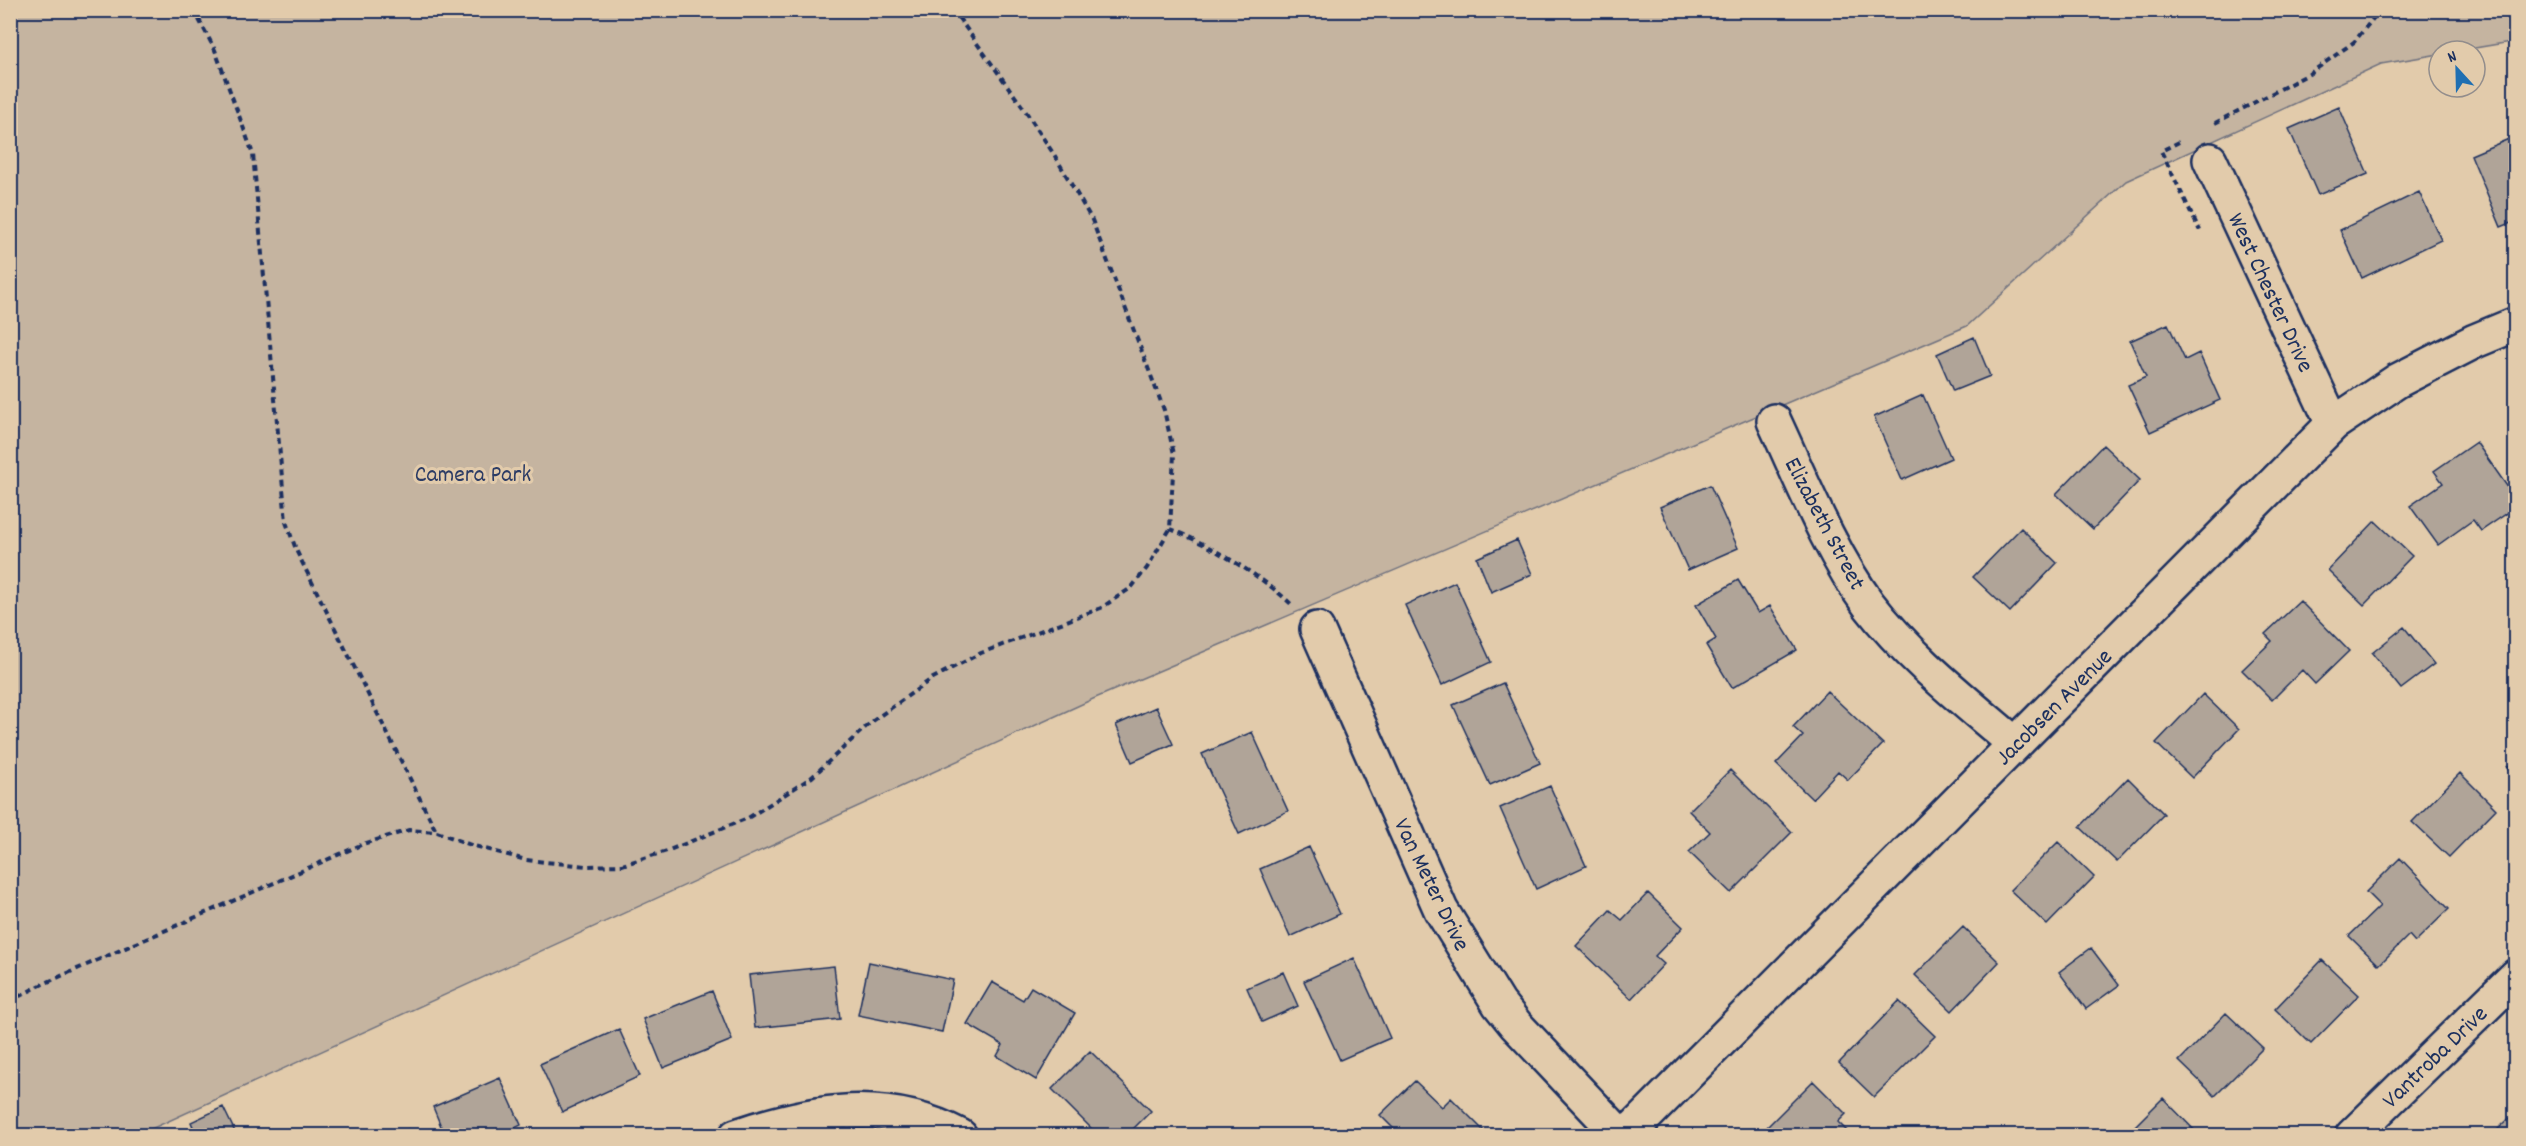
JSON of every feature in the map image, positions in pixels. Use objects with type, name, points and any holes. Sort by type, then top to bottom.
[{"type":"street","name":"West Chester Drive","points":[[2210,160],[2333,424]]},
{"type":"street","name":"Jacobsen Avenue","points":[[1626,1136],[2333,424],[2397,381],[2475,341],[2516,324]]},
{"type":"street","name":"Elizabeth Street","points":[[1774,421],[1824,529],[1868,603],[1904,646],[2015,744]]},
{"type":"street","name":"Van Meter Drive","points":[[1317,629],[1441,910],[1466,952],[1516,1025],[1621,1136]]},
{"type":"street","name":"Vantroba Drive","points":[[2352,1136],[2516,976]]},
{"type":"street","points":[[736,1136],[781,1121],[836,1111],[893,1112],[941,1125],[960,1136]]},
{"type":"path","points":[[194,10],[215,50],[253,154],[286,522],[297,552],[437,832]]},
{"type":"path","points":[[10,1001],[43,984],[363,844],[409,830],[437,832],[471,845],[526,860],[585,866],[622,865],[667,851],[748,818],[812,777],[870,723],[933,678],[981,652],[1101,608],[1131,588],[1147,568],[1170,529],[1174,454],[1164,410],[1092,220],[1035,126],[953,10]]},
{"type":"path","points":[[2214,123],[2309,74],[2354,42],[2380,10]]},
{"type":"path","points":[[2182,140],[2161,151],[2199,230],[2235,213]]},
{"type":"path","points":[[1170,529],[1194,538],[1257,578],[1285,598],[1317,629]]},
{"type":"green space","name":"Camera Park","points":[[2515,10],[2516,41],[2487,46],[2487,39],[2427,39],[2427,56],[2381,64],[2126,181],[1967,326],[1093,699],[138,1135],[11,1136],[10,11]]},
{"type":"building","points":[[2339,107],[2368,174],[2318,195],[2289,129]]},
{"type":"building","points":[[2516,136],[2516,221],[2501,227],[2471,155]]},
{"type":"building","points":[[2419,192],[2441,240],[2362,278],[2340,230]]},
{"type":"building","points":[[2168,324],[2185,360],[2199,353],[2220,400],[2150,432],[2128,385],[2146,377],[2130,341]]},
{"type":"building","points":[[1974,337],[1990,376],[1953,391],[1937,354]]},
{"type":"building","points":[[1923,395],[1951,458],[1902,480],[1874,417]]},
{"type":"building","points":[[2476,442],[2516,499],[2516,507],[2481,531],[2473,520],[2438,545],[2410,506],[2443,483],[2434,471]]},
{"type":"building","points":[[2103,445],[2140,480],[2093,529],[2056,494]]},
{"type":"building","points":[[1710,485],[1738,548],[1688,570],[1660,507]]},
{"type":"building","points":[[2375,521],[2412,556],[2364,605],[2328,570]]},
{"type":"building","points":[[2021,528],[2057,563],[2010,612],[1973,577]]},
{"type":"building","points":[[1517,540],[1532,574],[1491,592],[1477,558]]},
{"type":"building","points":[[1738,580],[1758,613],[1770,606],[1797,650],[1732,688],[1706,645],[1716,639],[1696,605]]},
{"type":"building","points":[[1455,582],[1491,662],[1442,685],[1405,605]]},
{"type":"building","points":[[2300,601],[2349,651],[2315,684],[2302,670],[2272,700],[2242,670],[2272,641],[2265,634]]},
{"type":"building","points":[[2404,627],[2434,664],[2401,689],[2372,653]]},
{"type":"building","points":[[1503,683],[1540,763],[1490,785],[1453,705]]},
{"type":"building","points":[[1827,691],[1883,744],[1848,780],[1838,771],[1812,799],[1776,764],[1803,736],[1793,727]]},
{"type":"building","points":[[2203,694],[2239,729],[2192,778],[2156,743]]},
{"type":"building","points":[[1156,707],[1173,744],[1132,762],[1116,725]]},
{"type":"building","points":[[1252,732],[1288,811],[1239,834],[1202,754]]},
{"type":"building","points":[[2516,760],[2516,778],[2507,767]]},
{"type":"building","points":[[1730,770],[1792,832],[1731,893],[1689,852],[1710,832],[1689,811]]},
{"type":"building","points":[[2460,773],[2496,809],[2449,857],[2412,822]]},
{"type":"building","points":[[2128,778],[2164,814],[2117,862],[2080,827]]},
{"type":"building","points":[[1550,786],[1586,866],[1536,889],[1500,808]]},
{"type":"building","points":[[2058,842],[2094,877],[2047,925],[2010,890]]},
{"type":"building","points":[[1309,847],[1340,914],[1290,937],[1260,869]]},
{"type":"building","points":[[2400,858],[2449,909],[2415,942],[2409,935],[2379,965],[2349,936],[2380,906],[2366,892]]},
{"type":"building","points":[[1648,893],[1683,927],[1655,956],[1664,964],[1631,999],[1576,946],[1610,910],[1622,920]]},
{"type":"building","points":[[1963,927],[1999,962],[1952,1011],[1915,975]]},
{"type":"building","points":[[2091,948],[2119,985],[2086,1009],[2059,972]]},
{"type":"building","points":[[1354,958],[1390,1038],[1340,1060],[1304,981]]},
{"type":"building","points":[[2322,960],[2359,995],[2311,1044],[2275,1009]]},
{"type":"building","points":[[869,962],[953,980],[942,1032],[858,1015]]},
{"type":"building","points":[[834,966],[840,1019],[755,1028],[749,975]]},
{"type":"building","points":[[1283,972],[1298,1006],[1262,1022],[1247,988]]},
{"type":"building","points":[[992,982],[1023,1000],[1031,987],[1075,1013],[1036,1080],[997,1056],[1003,1045],[967,1024]]},
{"type":"building","points":[[712,991],[732,1040],[663,1068],[643,1019]]},
{"type":"building","points":[[1899,1001],[1935,1036],[1874,1097],[1839,1063]]},
{"type":"building","points":[[2226,1013],[2263,1048],[2215,1096],[2179,1061]]},
{"type":"building","points":[[619,1029],[640,1076],[562,1112],[540,1064]]},
{"type":"building","points":[[1090,1051],[1151,1111],[1126,1136],[1099,1136],[1052,1089]]},
{"type":"building","points":[[500,1078],[521,1125],[499,1136],[445,1136],[433,1107]]},
{"type":"building","points":[[1415,1081],[1442,1107],[1451,1098],[1488,1135],[1401,1136],[1380,1115]]},
{"type":"building","points":[[1813,1081],[1846,1114],[1838,1122],[1852,1136],[1765,1136],[1762,1132]]},
{"type":"building","points":[[2163,1098],[2200,1136],[2133,1136],[2129,1132]]},
{"type":"building","points":[[223,1107],[237,1136],[197,1136],[191,1122]]},
{"type":"building","points":[[2516,1112],[2516,1136],[2503,1136],[2497,1130]]},
{"type":"building","points":[[408,1129],[410,1136],[394,1136]]}]
